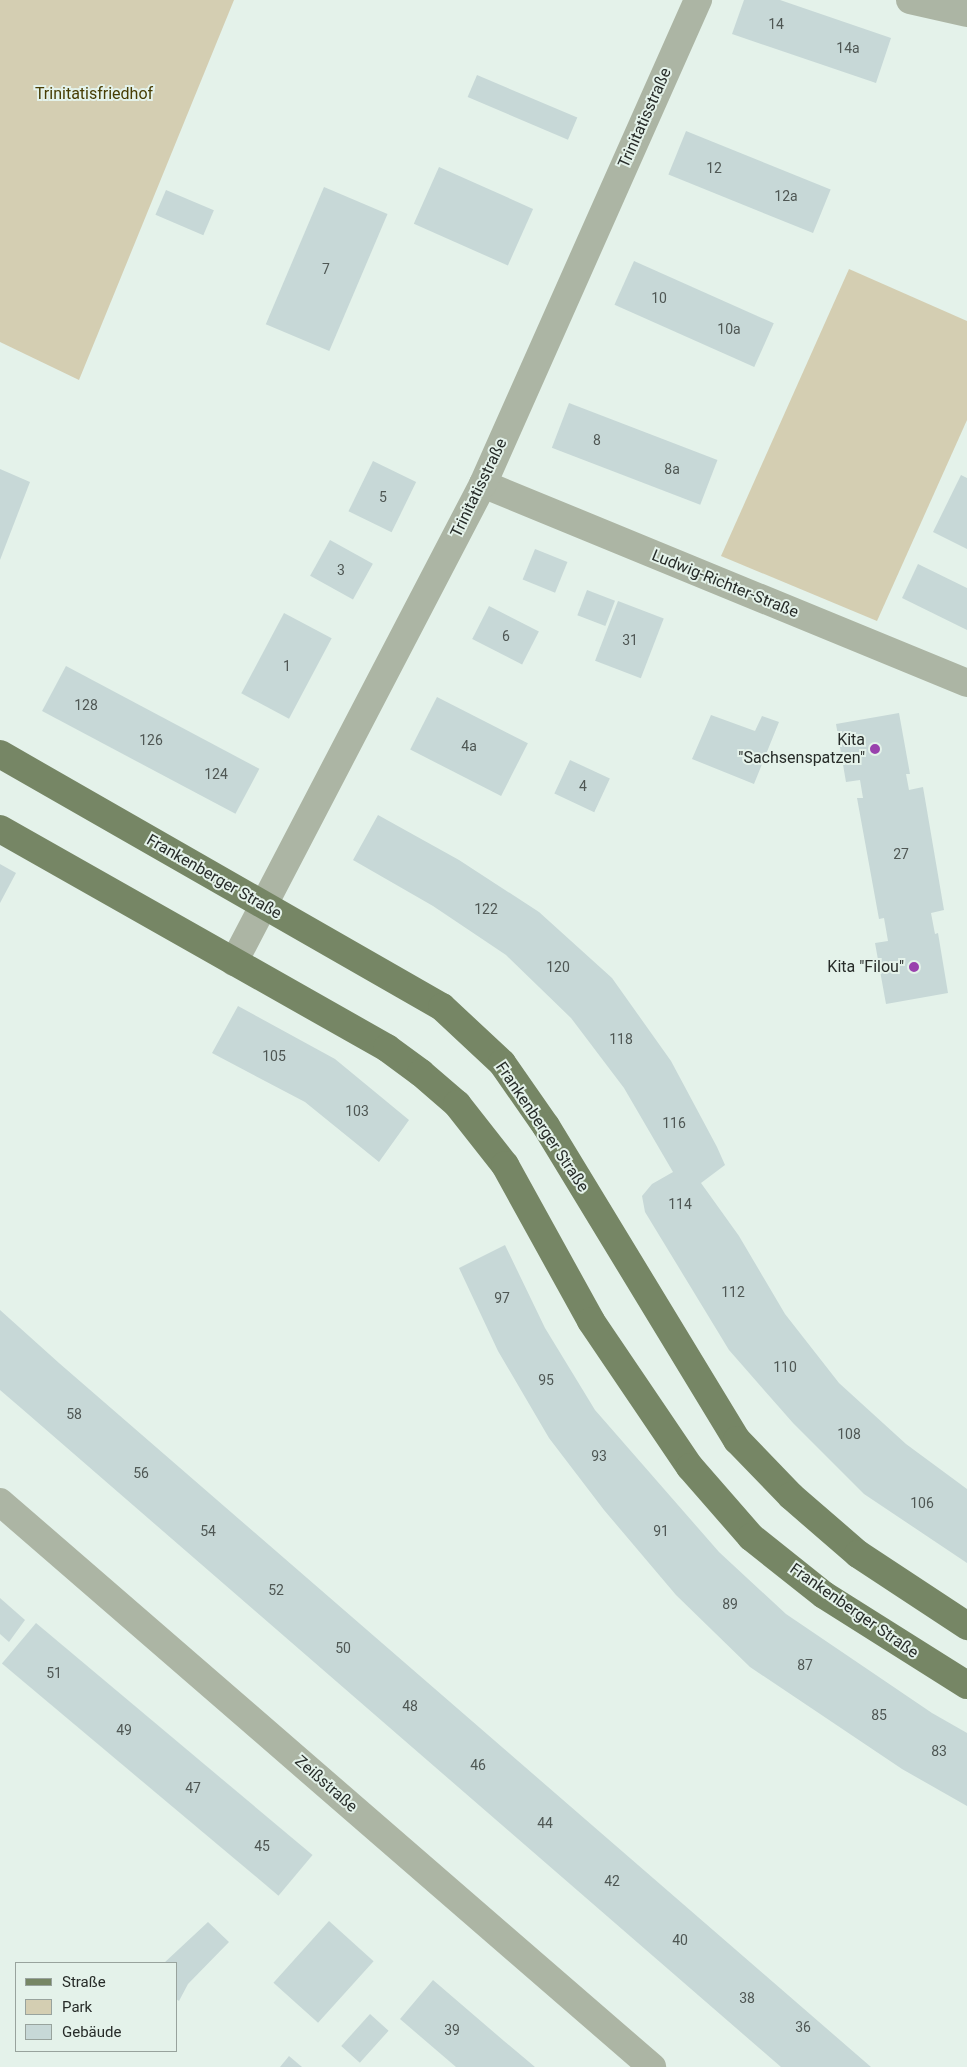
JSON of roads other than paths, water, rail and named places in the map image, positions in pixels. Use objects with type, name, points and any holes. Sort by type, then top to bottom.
[{"type":"main road","name":"Frankenberger Straße","points":[[0,754],[442,1008],[502,1063],[546,1126],[738,1440],[792,1496],[858,1554],[967,1626]]},
{"type":"main road","name":"Frankenberger Straße","points":[[0,829],[388,1048],[457,1104],[505,1165],[591,1321],[696,1474],[751,1537],[824,1594],[967,1685]]},
{"type":"street","name":"Trinitatisstraße","points":[[234,962],[483,484],[698,0]]},
{"type":"street","points":[[910,0],[967,12]]},
{"type":"street","name":"Ludwig-Richter-Straße","points":[[483,484],[967,684]]},
{"type":"street","name":"Zeißstraße","points":[[0,1502],[652,2067]]},
{"type":"place","name":"Kita \"Sachsenspatzen\"","points":[[875,749]]},
{"type":"place","name":"Kita \"Filou\"","points":[[914,967]]},
{"type":"park label","name":"Trinitatisfriedhof","points":[[94,94]]}]
